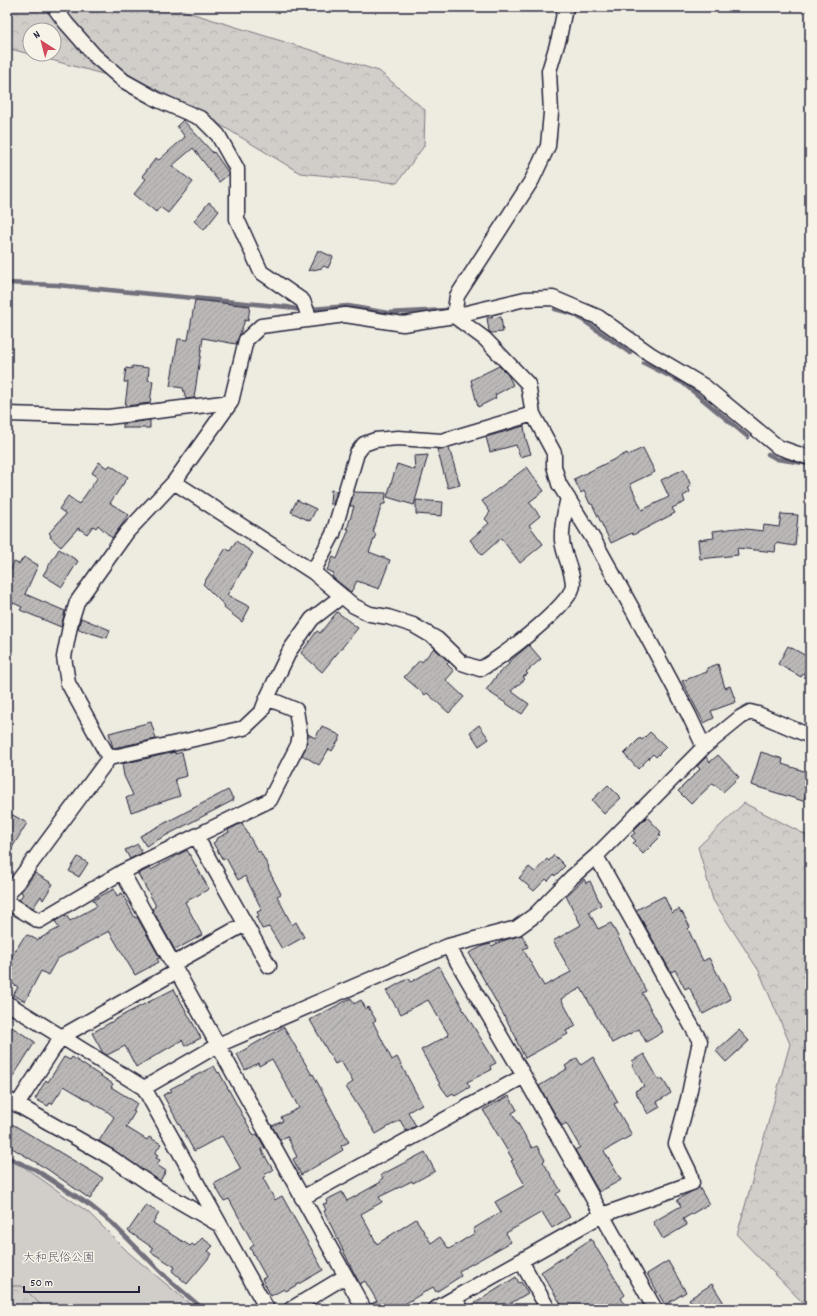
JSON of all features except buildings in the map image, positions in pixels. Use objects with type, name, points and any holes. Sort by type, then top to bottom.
[{"type":"street","points":[[54,7],[66,23],[96,56],[124,81],[158,100],[202,119],[218,135],[237,170],[237,219],[261,272],[303,301],[308,313]]},
{"type":"street","points":[[454,316],[457,296],[532,180],[548,146],[551,113],[550,71],[564,13],[567,7]]},
{"type":"street","points":[[109,758],[68,684],[64,657],[71,621],[77,602],[127,532],[174,482],[231,402],[246,340],[261,326],[308,313],[344,315],[404,324],[454,316],[525,299],[553,298],[598,317],[650,354],[704,386],[778,447],[810,458]]},
{"type":"street","points":[[454,316],[485,339],[528,384],[533,414],[554,454],[554,466],[559,484],[595,542],[634,612],[689,715],[704,747]]},
{"type":"street","points":[[7,414],[108,417],[231,402]]},
{"type":"street","points":[[313,572],[333,534],[357,454],[364,444],[375,440],[398,438],[442,441],[533,414]]},
{"type":"street","points":[[174,482],[313,572],[354,606],[370,614],[388,617],[413,625],[437,639],[462,663],[480,669],[490,665],[511,649],[553,613],[570,595],[573,585],[562,540],[568,498]]},
{"type":"street","points":[[7,896],[109,758],[244,728],[262,711],[290,650],[312,619],[342,596]]},
{"type":"street","points":[[7,902],[39,921],[122,872],[270,800],[294,755],[300,735],[296,710],[267,698]]},
{"type":"street","points":[[144,1088],[218,1045],[448,946],[517,928],[535,915],[572,877],[596,856],[704,747],[741,717],[750,712],[784,724],[810,736]]},
{"type":"street","points":[[196,836],[270,966]]},
{"type":"street","points":[[435,1309],[458,1303],[521,1260],[602,1215],[692,1183],[690,1173],[676,1144],[688,1099],[700,1041],[596,856]]},
{"type":"street","points":[[122,872],[364,1309]]},
{"type":"street","points":[[219,1224],[156,1188],[110,1158],[12,1102],[61,1037],[245,924]]},
{"type":"street","points":[[448,946],[524,1076],[655,1309]]},
{"type":"street","points":[[7,1003],[144,1088],[267,1309]]},
{"type":"street","points":[[302,1198],[524,1076]]},
{"type":"street","points":[[521,1260],[548,1309]]},
{"type":"street","points":[[291,1309],[346,1276]]},
{"type":"green space","points":[[7,7],[171,7],[379,71],[425,110],[424,146],[397,183],[300,173],[219,124],[147,86],[59,62],[62,62],[62,22],[22,22],[22,52],[7,48]]},
{"type":"green space","points":[[744,803],[810,837],[810,1307],[804,1304],[737,1235],[790,1044],[759,971],[713,900],[698,847]]},
{"type":"green space","name":"大和民俗公園","points":[[7,1160],[24,1167],[88,1212],[129,1253],[196,1309],[7,1309]]},
{"type":"green space","points":[[7,1286],[22,1286],[45,1309],[7,1309]]},
{"type":"waterway","points":[[7,283],[57,285],[287,307],[300,310],[348,306],[388,313],[446,310]]},
{"type":"waterway","points":[[555,309],[574,314],[630,353]]},
{"type":"waterway","points":[[644,363],[683,383],[748,437]]},
{"type":"waterway","points":[[768,454],[777,459],[810,464]]},
{"type":"waterway","points":[[7,1157],[36,1170],[91,1206],[112,1223],[168,1279],[203,1309]]}]
